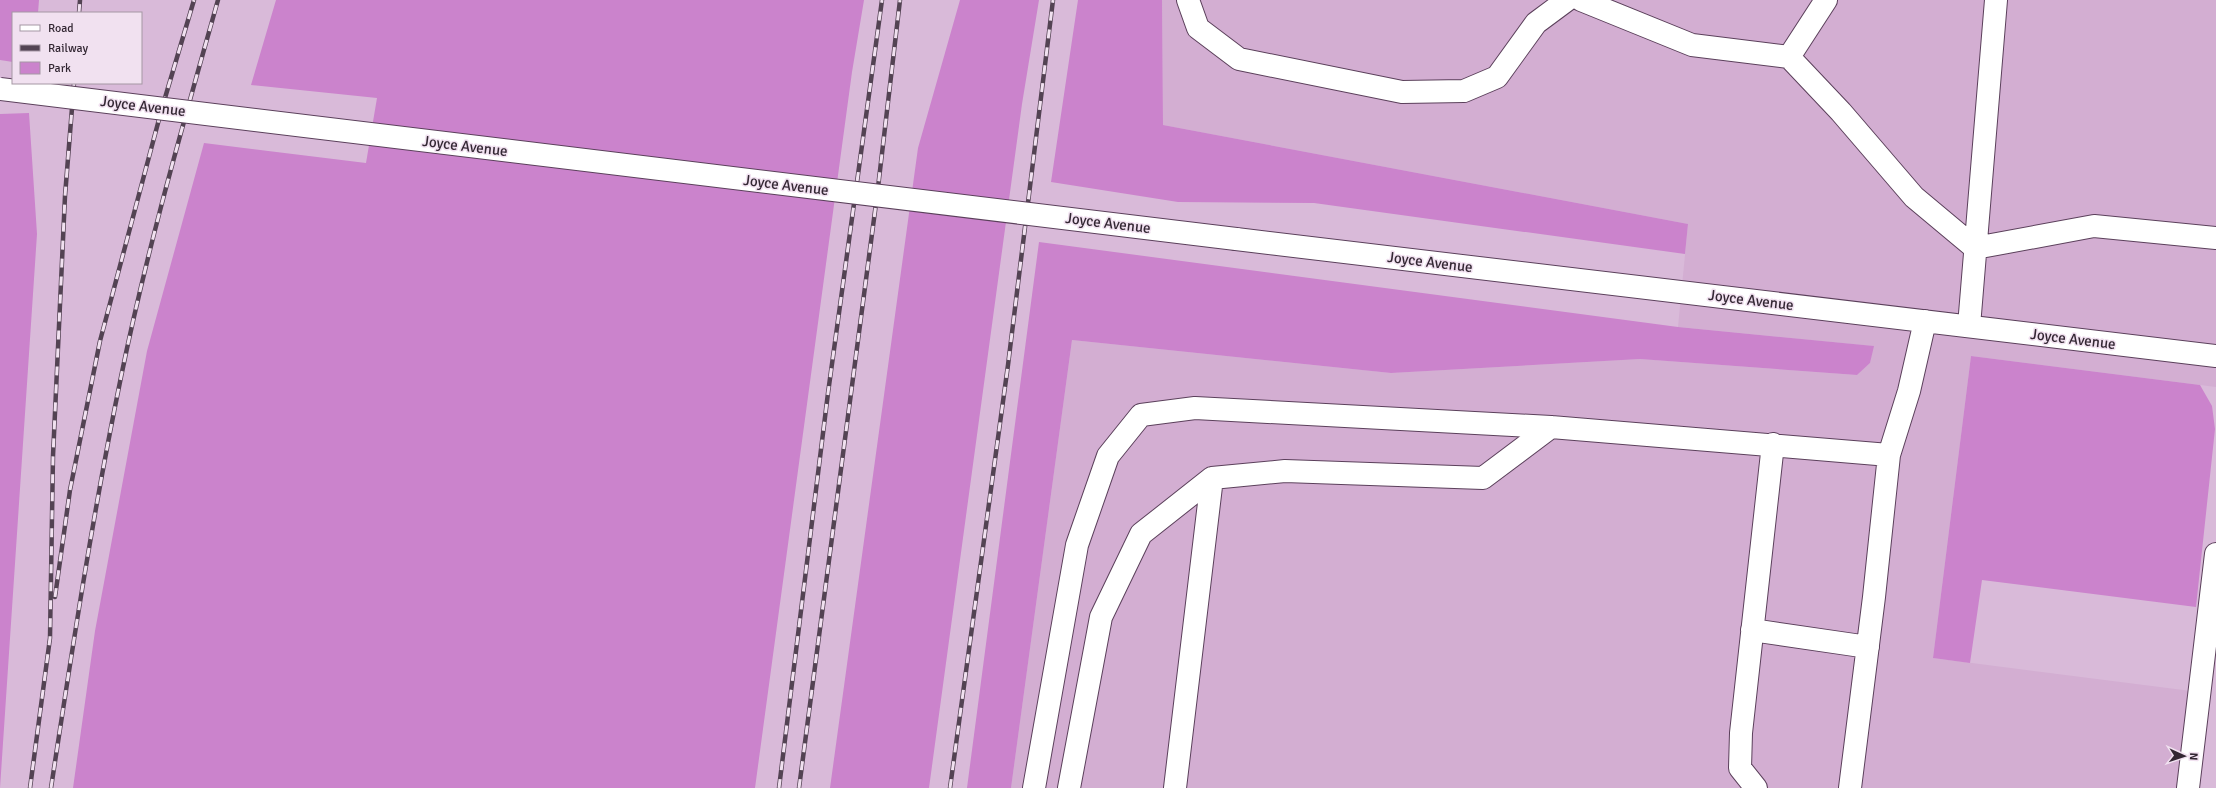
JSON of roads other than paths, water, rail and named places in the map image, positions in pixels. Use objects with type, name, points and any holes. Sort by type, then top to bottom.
[{"type":"street","points":[[1188,0],[1198,28],[1239,59],[1402,92],[1464,91],[1496,77],[1536,23],[1567,0]]},
{"type":"street","points":[[1581,0],[1692,45],[1789,57],[1841,112],[1914,197],[1975,248]]},
{"type":"street","points":[[1789,57],[1826,0]]},
{"type":"street","points":[[1969,326],[1996,0]]},
{"type":"street","name":"Joyce Avenue","points":[[0,89],[2216,356]]},
{"type":"street","points":[[1975,248],[2094,226],[2216,238]]},
{"type":"street","points":[[1850,788],[1868,647],[1888,455],[1909,391],[1925,321]]},
{"type":"street","points":[[1034,788],[1078,545],[1108,456],[1141,415],[1195,408],[1551,427],[1773,444],[1888,455]]},
{"type":"street","points":[[1069,788],[1101,617],[1141,534],[1212,478],[1285,471],[1483,478],[1551,427]]},
{"type":"street","points":[[1756,788],[1740,768],[1741,733],[1773,444]]},
{"type":"street","points":[[1175,788],[1212,478]]},
{"type":"street","points":[[2188,788],[2212,615],[2216,554]]},
{"type":"street","points":[[1752,630],[1868,647]]},
{"type":"railway","points":[[79,12],[80,0]]},
{"type":"railway","points":[[55,597],[70,490],[100,341],[162,108],[194,0]]},
{"type":"railway","points":[[51,788],[92,530],[131,329],[154,234],[218,0]]},
{"type":"railway","points":[[779,788],[828,393],[882,0]]},
{"type":"railway","points":[[799,788],[877,196],[900,0]]},
{"type":"railway","points":[[950,788],[1008,365],[1053,0]]},
{"type":"railway","points":[[30,788],[50,638],[53,456],[65,196],[74,84]]}]
